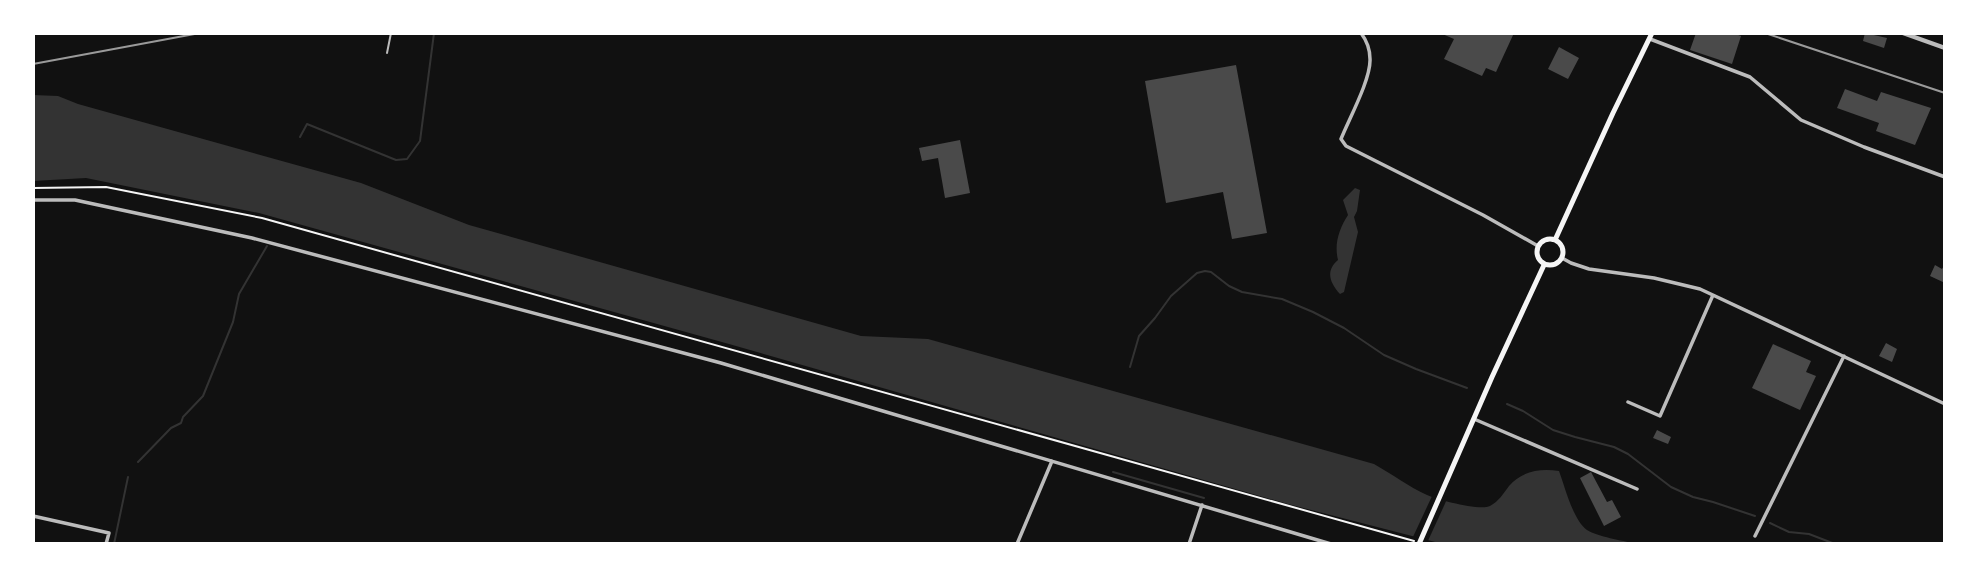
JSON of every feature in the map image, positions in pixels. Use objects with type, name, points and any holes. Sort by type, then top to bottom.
[{"type":"main road","points":[[1555,240],[1651,36]]},
{"type":"main road","points":[[1546,240],[1555,240],[1562,248],[1562,258],[1554,265],[1544,265],[1537,256],[1538,246],[1546,240]]},
{"type":"main road","points":[[1420,544],[1544,265]]},
{"type":"street","points":[[1361,33],[1368,45],[1371,61],[1341,139],[1346,146],[1538,246]]},
{"type":"street","points":[[1903,33],[1945,48]]},
{"type":"street","points":[[1651,36],[1750,77],[1801,120],[1945,177]]},
{"type":"street","points":[[33,200],[75,200],[253,237],[721,363],[1331,544]]},
{"type":"street","points":[[1562,258],[1579,267],[1654,278],[1700,289],[1945,404]]},
{"type":"street","points":[[1628,402],[1660,416],[1713,295]]},
{"type":"street","points":[[1755,536],[1844,356]]},
{"type":"street","points":[[1474,419],[1637,489]]},
{"type":"street","points":[[1017,544],[1052,461]]},
{"type":"street","points":[[1189,544],[1202,505]]},
{"type":"street","points":[[33,516],[108,533],[106,544]]},
{"type":"lane","points":[[387,53],[391,33]]},
{"type":"path","points":[[33,188],[106,187],[262,218],[1420,544]]},
{"type":"shaded area","points":[[33,95],[58,96],[78,104],[361,183],[469,225],[861,336],[928,339],[1374,464],[1420,492],[1449,502],[1477,507],[1490,506],[1514,481],[1526,474],[1538,470],[1559,471],[1570,503],[1587,530],[1635,544],[1443,544],[1288,504],[259,213],[86,178],[33,181]]},
{"type":"shaded area","points":[[1355,188],[1360,190],[1354,217],[1358,232],[1344,292],[1340,294],[1330,273],[1338,260],[1338,237],[1348,215],[1343,200]]},
{"type":"pier","points":[[1433,494],[1448,497],[1427,543],[1412,539]]},
{"type":"building","points":[[1440,33],[1514,33],[1496,72],[1486,68],[1482,76],[1444,59],[1454,39]]},
{"type":"building","points":[[1696,33],[1733,33],[1741,36],[1732,64],[1690,50]]},
{"type":"building","points":[[1865,33],[1887,38],[1884,48],[1863,41]]},
{"type":"building","points":[[1559,47],[1579,58],[1568,79],[1548,69]]},
{"type":"building","points":[[1236,65],[1267,233],[1232,239],[1223,192],[1166,203],[1145,81]]},
{"type":"building","points":[[1845,89],[1877,101],[1881,92],[1931,108],[1915,145],[1876,131],[1879,123],[1837,108]]},
{"type":"building","points":[[960,140],[970,193],[945,198],[938,158],[922,161],[919,148]]},
{"type":"building","points":[[1945,264],[1945,283],[1930,276],[1935,265],[1942,269]]},
{"type":"building","points":[[1886,343],[1897,349],[1892,362],[1879,356]]},
{"type":"building","points":[[1773,344],[1811,361],[1806,372],[1816,376],[1800,410],[1752,388]]},
{"type":"building","points":[[1657,430],[1671,437],[1668,444],[1653,438]]},
{"type":"building","points":[[1591,472],[1607,502],[1612,500],[1621,517],[1604,526],[1580,478]]},
{"type":"waterway","points":[[300,137],[307,124],[396,160],[407,159],[420,141],[434,33]]},
{"type":"waterway","points":[[138,462],[171,428],[181,423],[183,417],[203,396],[233,322],[239,294],[267,246]]},
{"type":"waterway","points":[[1130,367],[1139,336],[1171,296],[1197,273],[1205,271],[1242,292],[1282,299],[1313,312],[1344,328],[1384,355],[1467,388]]},
{"type":"waterway","points":[[1507,404],[1553,430],[1614,447],[1628,454],[1671,487],[1693,497],[1755,516]]},
{"type":"waterway","points":[[1113,472],[1204,498]]},
{"type":"waterway","points":[[114,544],[128,477]]},
{"type":"waterway","points":[[1770,523],[1789,532],[1809,534],[1835,544]]},
{"type":"railway","points":[[33,64],[200,33]]},
{"type":"railway","points":[[1765,33],[1945,93]]}]
